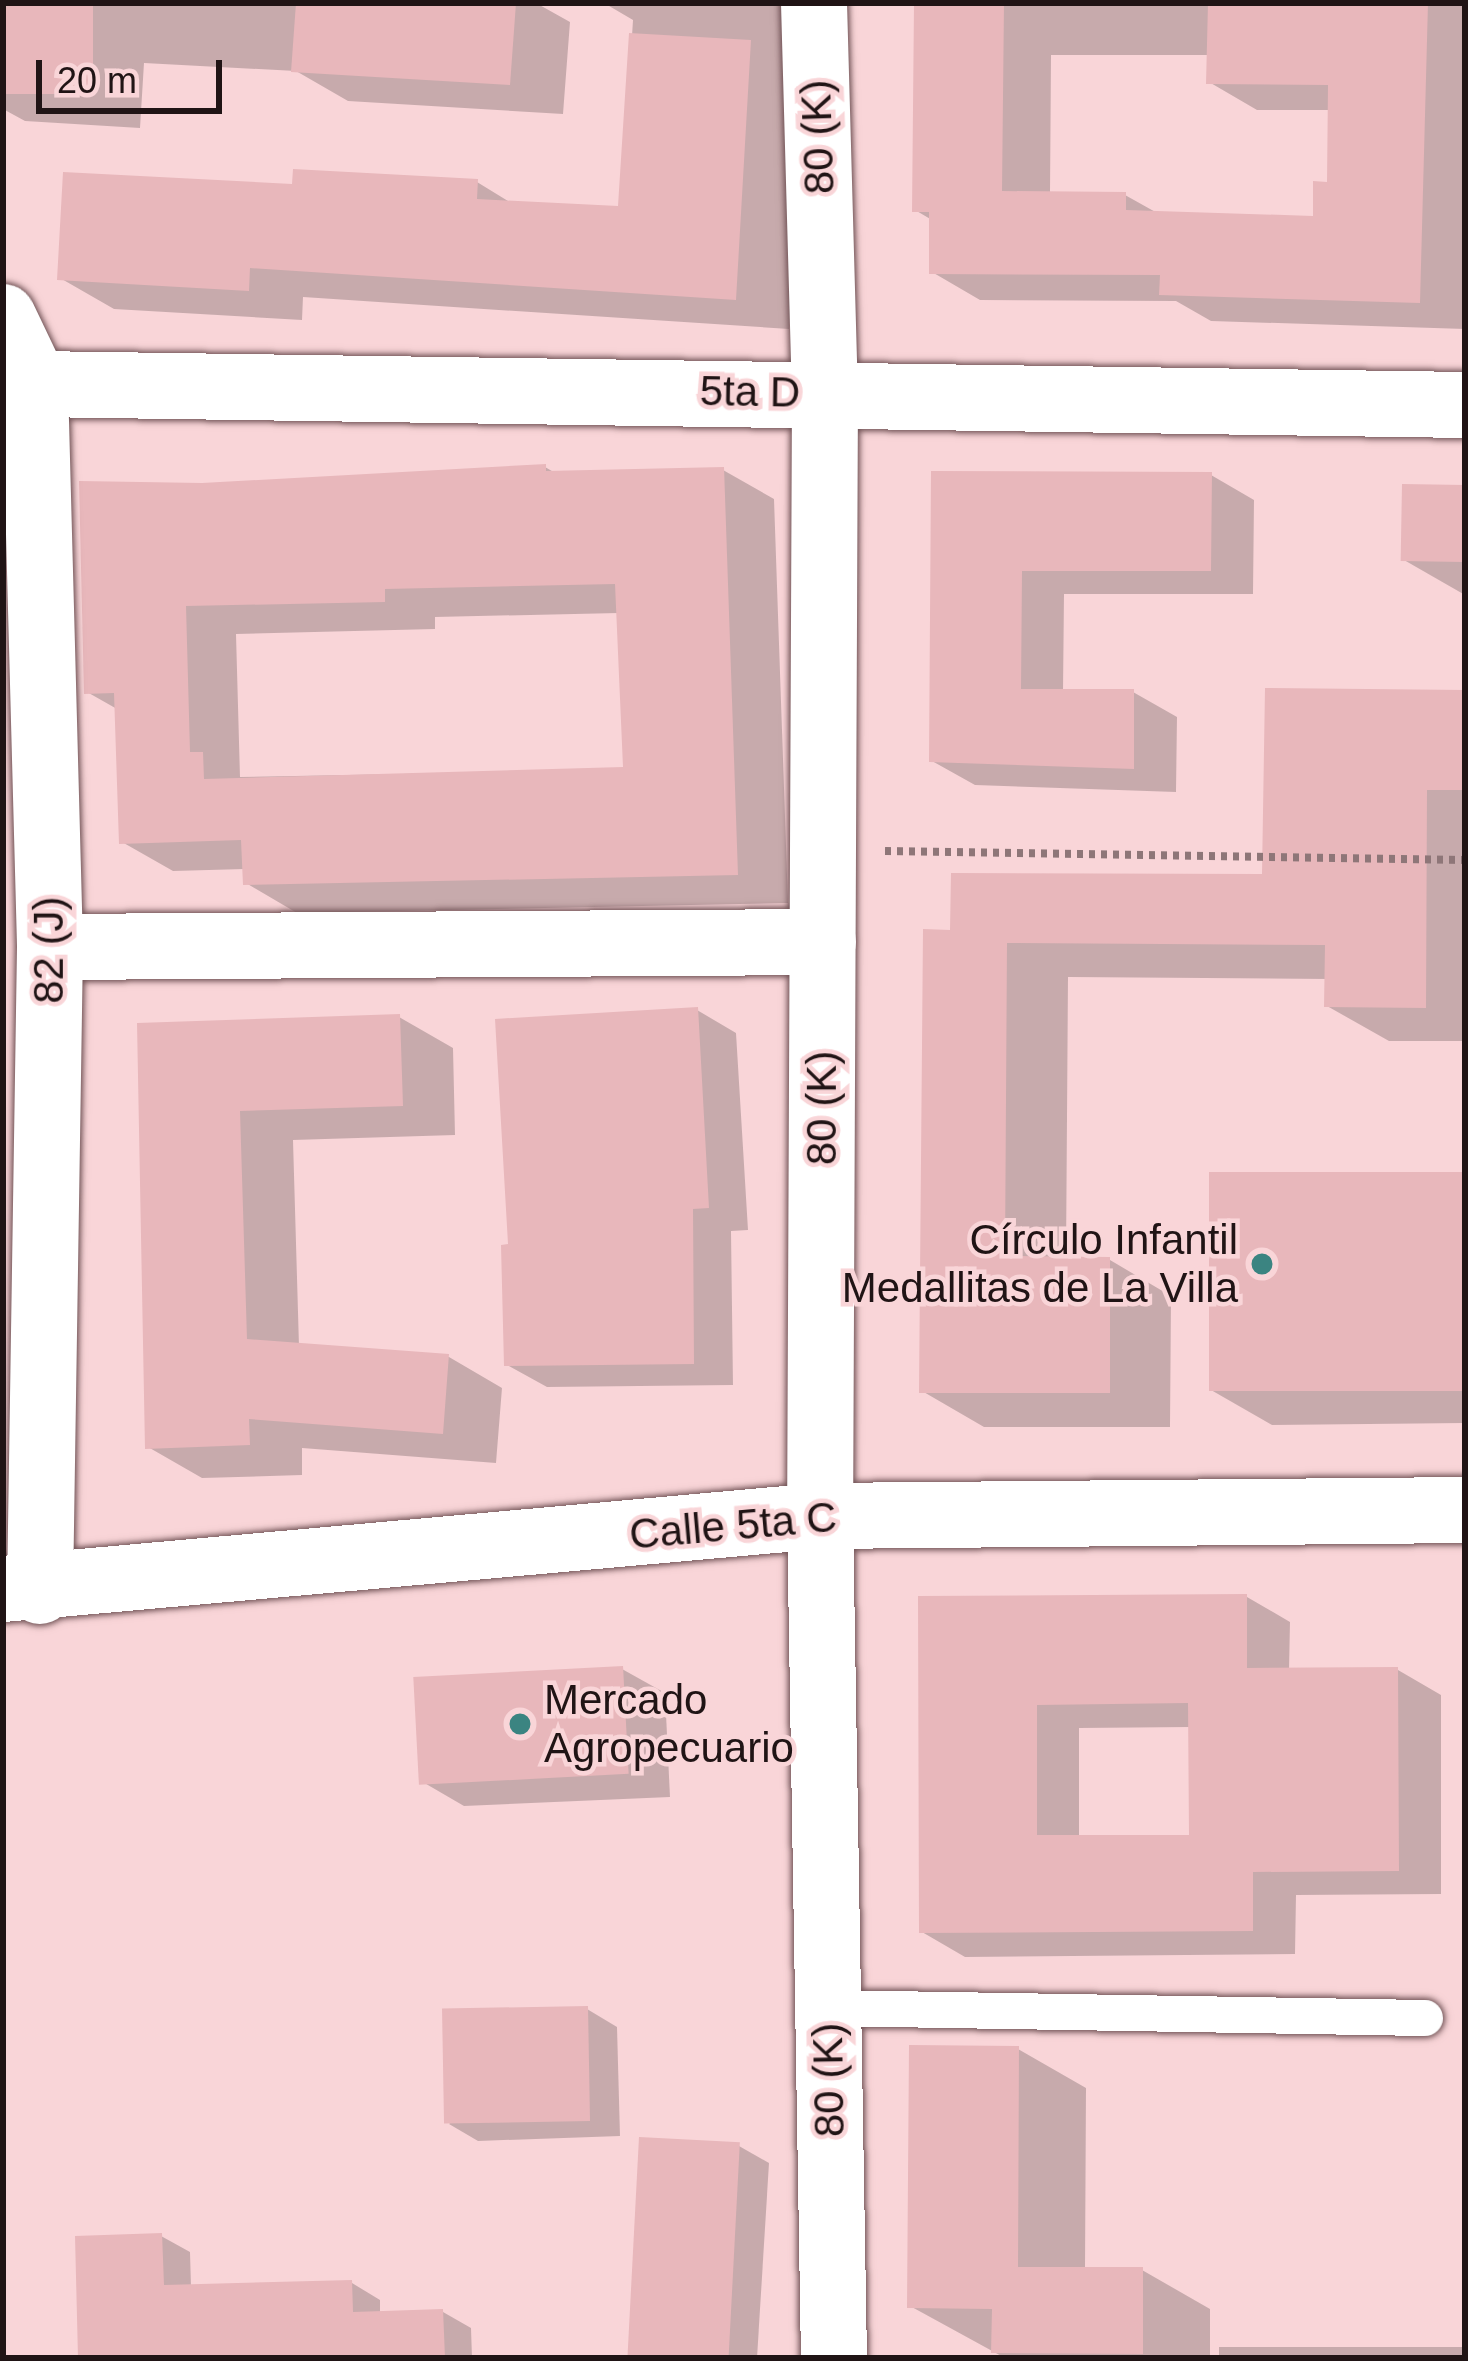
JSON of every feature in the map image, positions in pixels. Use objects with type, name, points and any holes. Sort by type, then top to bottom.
[{"type":"street","name":"80 (K)","points":[[814,3],[825,392],[820,1516],[833,2358]]},
{"type":"street","name":"82 (J)","points":[[3,317],[35,384],[50,947],[22,1590]]},
{"type":"street","name":"5ta D","points":[[35,384],[825,392],[1465,405]]},
{"type":"street","points":[[50,947],[824,942]]},
{"type":"street","name":"Calle 5ta C","points":[[22,1590],[820,1516],[1465,1510]]},
{"type":"lane","points":[[828,2008],[1425,2018]]},
{"type":"path","points":[[824,850],[1465,860]]},
{"type":"building","points":[[3,3],[93,3],[93,94],[3,94]]},
{"type":"building","points":[[296,3],[516,3],[510,85],[291,72]]},
{"type":"building","points":[[914,3],[1004,3],[1002,191],[1126,192],[1126,210],[1313,216],[1313,181],[1327,182],[1328,85],[1206,84],[1208,3],[1428,3],[1420,303],[1159,295],[1160,275],[929,274],[929,212],[912,212]]},
{"type":"building","points":[[629,33],[751,40],[736,300],[250,268],[249,291],[57,280],[63,172],[292,184],[293,169],[478,179],[477,199],[618,206]]},
{"type":"building","points":[[546,464],[546,471],[724,467],[738,875],[243,885],[241,840],[119,844],[114,693],[84,694],[79,481],[202,483]],"holes":[[[615,584],[623,767],[204,779],[203,752],[190,752],[186,606],[385,602],[385,589]]]},
{"type":"building","points":[[931,471],[1212,472],[1211,571],[1022,571],[1021,689],[1134,689],[1134,769],[929,762]]},
{"type":"building","points":[[1402,484],[1465,485],[1464,562],[1401,561]]},
{"type":"building","points":[[1265,688],[1465,690],[1465,790],[1427,790],[1426,1008],[1324,1007],[1325,945],[1007,943],[1005,1256],[1110,1257],[1110,1393],[919,1393],[923,929],[950,930],[951,873],[1262,874]]},
{"type":"building","points":[[698,1007],[709,1208],[693,1209],[694,1364],[504,1366],[501,1245],[508,1244],[495,1019]]},
{"type":"building","points":[[400,1014],[403,1106],[240,1111],[247,1339],[449,1354],[443,1434],[249,1419],[250,1445],[145,1449],[137,1023]]},
{"type":"building","name":"Círculo Infantil Medallitas de La Villa","points":[[1209,1172],[1465,1172],[1465,1391],[1209,1391]]},
{"type":"building","points":[[1247,1594],[1247,1668],[1398,1667],[1399,1871],[1253,1872],[1253,1931],[919,1933],[918,1596]],"holes":[[[1188,1703],[1189,1835],[1037,1835],[1037,1705]]]},
{"type":"building","name":"Mercado Agropecuario","points":[[623,1666],[629,1774],[419,1785],[413,1677]]},
{"type":"building","points":[[588,2006],[590,2121],[444,2124],[442,2009]]},
{"type":"building","points":[[909,2045],[1019,2046],[1018,2267],[1143,2267],[1143,2354],[991,2353],[992,2309],[907,2308]]},
{"type":"building","points":[[639,2137],[740,2142],[729,2358],[627,2358]]},
{"type":"building","points":[[162,2233],[164,2285],[352,2280],[353,2312],[443,2309],[445,2358],[78,2358],[75,2236]]},
{"type":"place","name":"Círculo Infantil Medallitas de La Villa","points":[[1262,1264]]},
{"type":"place","name":"Mercado Agropecuario","points":[[520,1724]]}]
